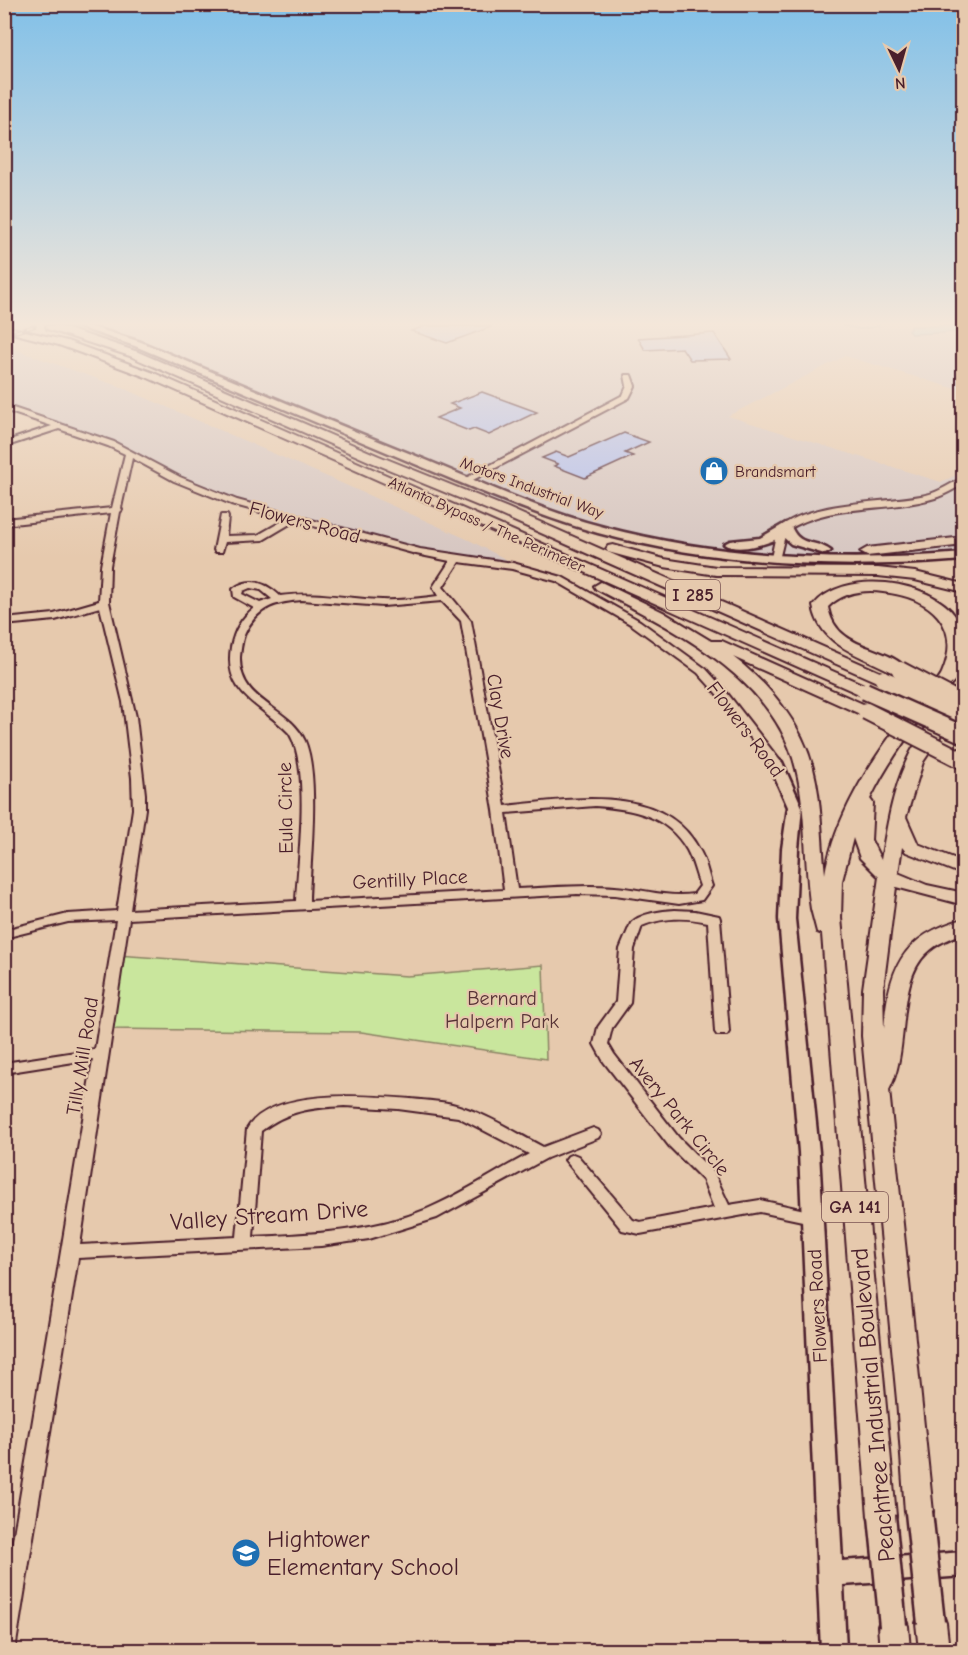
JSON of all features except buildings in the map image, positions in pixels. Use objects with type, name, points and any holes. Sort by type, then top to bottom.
[{"type":"highway","name":"Atlanta Bypass / The Perimeter","points":[[212,403],[963,735]]},
{"type":"highway","name":"Atlanta Bypass / The Perimeter","points":[[247,403],[503,511],[963,715]]},
{"type":"highway","points":[[448,507],[463,521],[563,566],[685,630],[705,642],[762,691],[790,732],[806,771],[816,895],[834,966]]},
{"type":"highway","points":[[503,511],[622,553],[661,563],[716,571],[878,572],[915,576],[963,586]]},
{"type":"highway","points":[[867,552],[936,546],[963,541]]},
{"type":"highway","points":[[850,572],[915,579],[963,600]]},
{"type":"highway","points":[[946,676],[954,655],[955,635],[946,615],[931,601],[903,590],[877,586],[844,590],[826,599],[821,607],[820,615],[828,628],[853,645],[900,670],[963,693]]},
{"type":"highway","points":[[685,630],[866,711],[963,761]]},
{"type":"highway","name":"Peachtree Industrial Boulevard","points":[[894,1638],[834,966],[831,898],[834,870],[847,828],[866,792],[894,745],[946,676],[963,659]]},
{"type":"highway","name":"Peachtree Industrial Boulevard","points":[[932,1637],[873,1036],[873,989],[898,814],[914,762],[963,693]]},
{"type":"highway","points":[[866,792],[862,829],[864,846],[871,860],[889,876],[908,884],[963,899]]},
{"type":"highway","points":[[898,814],[904,837],[912,848],[963,869]]},
{"type":"highway","points":[[879,1092],[890,1062],[897,989],[903,969],[923,946],[940,934],[963,926]]},
{"type":"main road","name":"Motors Industrial Way","points":[[285,403],[471,478],[593,518],[687,538],[777,553],[931,551],[963,546]]},
{"type":"main road","name":"Motors Industrial Way","points":[[298,403],[551,514],[602,530],[702,549],[893,561],[963,556]]},
{"type":"main road","points":[[730,544],[758,543],[775,537],[784,528],[795,542],[825,551]]},
{"type":"main road","name":"Flowers Road","points":[[775,762],[785,780],[795,807],[790,849],[787,920],[807,1127],[829,1574]]},
{"type":"main road","points":[[834,1650],[829,1574],[963,1564]]},
{"type":"street","points":[[471,478],[612,403]]},
{"type":"street","name":"Flowers Road","points":[[4,407],[129,453],[204,491],[292,519],[456,559],[513,566],[546,574],[571,585],[636,623],[702,671],[775,762]]},
{"type":"street","points":[[4,445],[60,426]]},
{"type":"street","name":"Tilly Mill Road","points":[[4,1650],[71,1252],[135,847],[139,809],[139,774],[126,690],[104,603],[104,580],[129,453]]},
{"type":"street","points":[[126,469],[150,464]]},
{"type":"street","points":[[777,553],[784,528],[813,515],[933,496],[963,480]]},
{"type":"street","points":[[4,522],[118,510]]},
{"type":"street","points":[[219,550],[224,517]]},
{"type":"street","points":[[221,539],[260,538],[292,519]]},
{"type":"street","points":[[279,601],[265,587],[258,584],[246,585],[238,590],[237,595],[240,598],[260,607],[300,596],[383,603],[443,598],[438,587],[456,559]]},
{"type":"street","name":"Clay Drive","points":[[443,598],[460,612],[466,621],[500,810],[511,894]]},
{"type":"street","points":[[4,622],[55,617],[104,603]]},
{"type":"street","name":"Eula Circle","points":[[260,607],[243,624],[238,638],[235,662],[238,679],[245,689],[286,723],[298,739],[306,767],[302,904]]},
{"type":"street","name":"Gentilly Place","points":[[4,934],[68,918],[577,890],[615,891],[679,900],[698,897],[706,886],[696,854],[676,825],[663,815],[630,804],[587,804],[500,810]]},
{"type":"street","name":"Avery Park Circle","points":[[722,1032],[714,919],[668,915],[650,916],[637,923],[627,949],[623,1003],[605,1027],[601,1044],[609,1058],[674,1142],[709,1177],[724,1212]]},
{"type":"street","points":[[4,1068],[101,1053]]},
{"type":"street","points":[[245,1242],[254,1129],[262,1120],[287,1108],[332,1101],[445,1108],[470,1116],[542,1154]]},
{"type":"street","name":"Valley Stream Drive","points":[[71,1252],[321,1240],[369,1233],[431,1214],[542,1154],[593,1134]]},
{"type":"street","points":[[573,1160],[628,1225],[640,1228],[760,1206],[812,1217]]},
{"type":"shaded area","points":[[158,403],[469,540],[511,562],[464,558],[252,507],[174,480],[124,449],[43,416],[5,404]]},
{"type":"shaded area","points":[[276,403],[753,403],[728,416],[941,482],[963,472],[963,554],[882,561],[762,560],[605,535],[500,503],[337,428]]},
{"type":"green space","name":"Bernard Halpern Park","points":[[117,955],[407,976],[543,965],[546,1059],[361,1032],[107,1029]]},
{"type":"place","name":"Brandsmart","points":[[714,471]]},
{"type":"place","name":"Hightower Elementary School","points":[[246,1553]]}]
